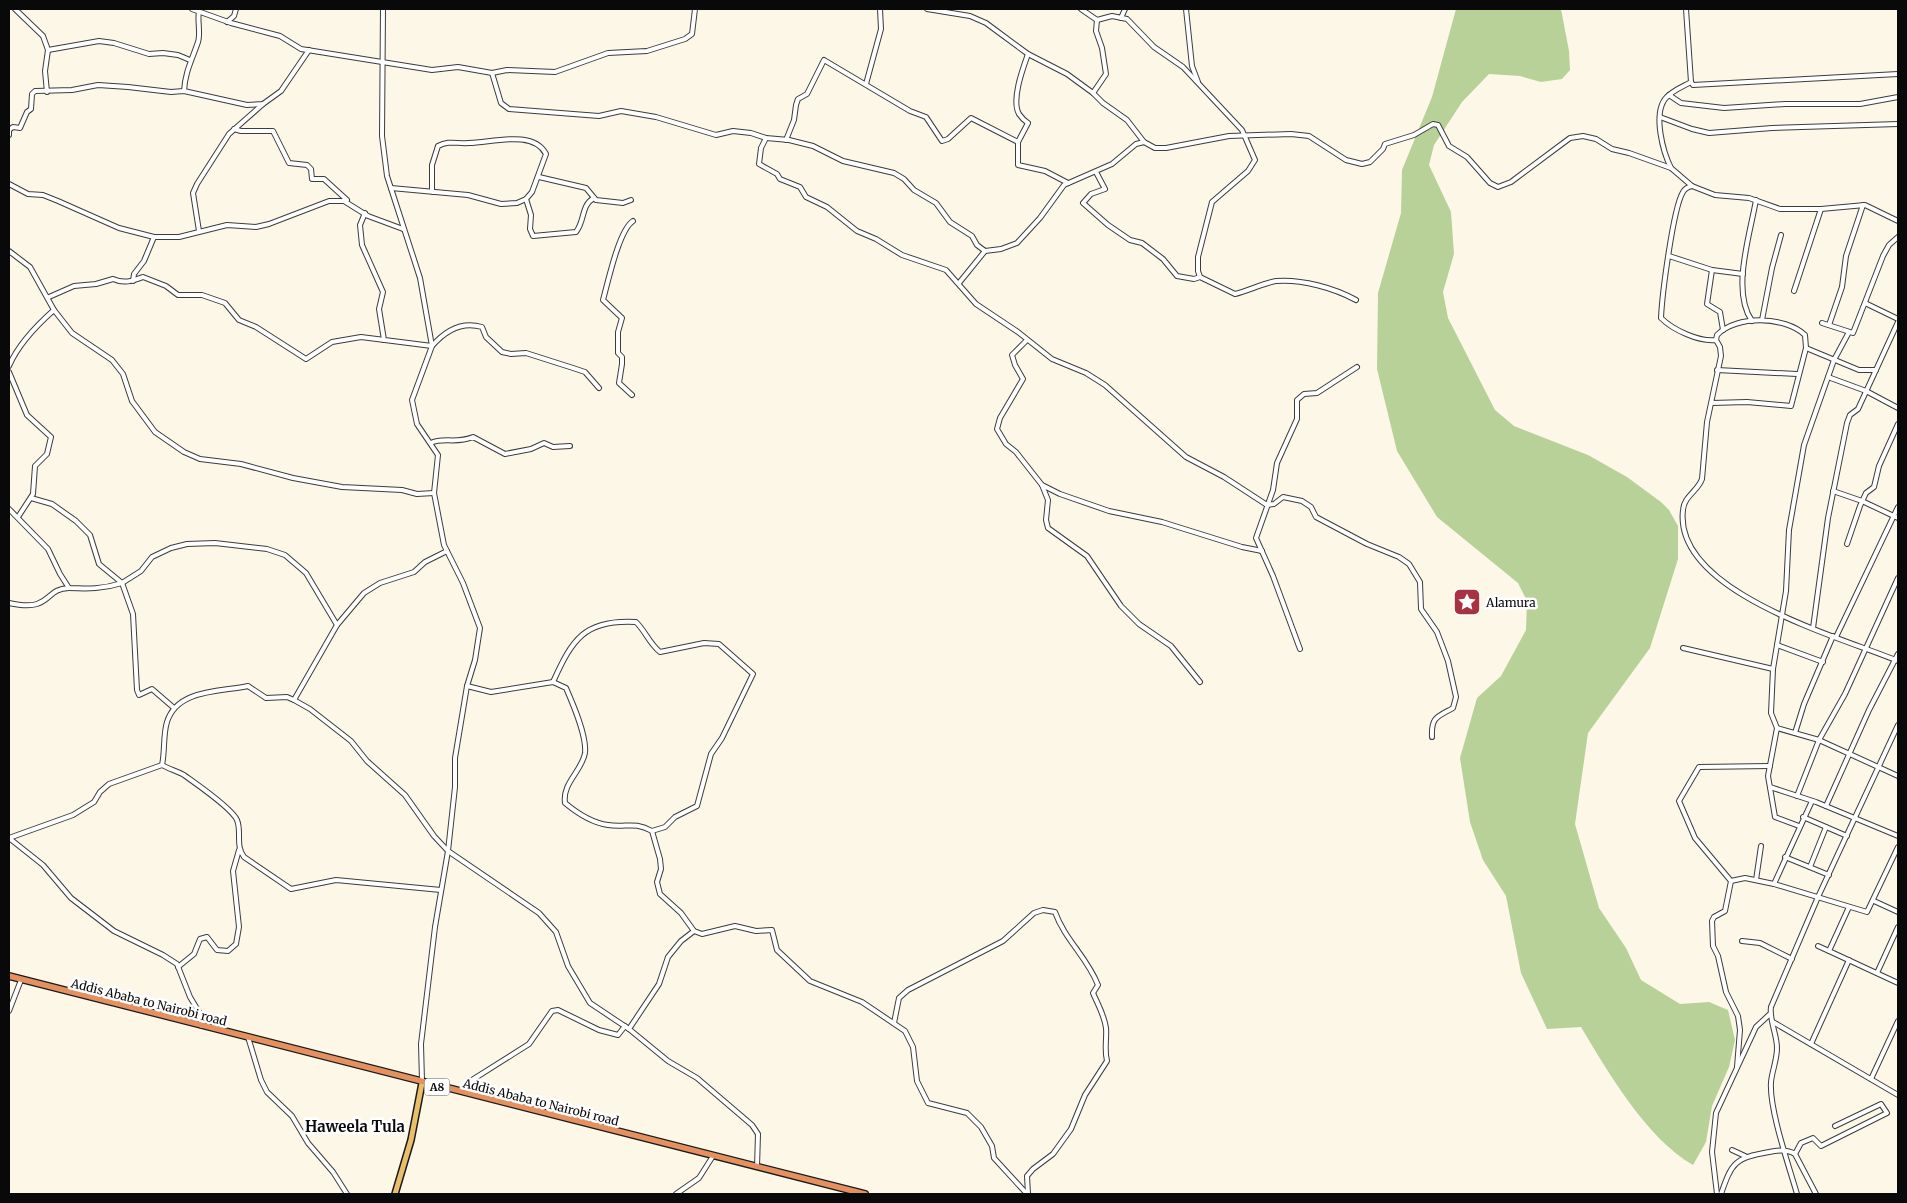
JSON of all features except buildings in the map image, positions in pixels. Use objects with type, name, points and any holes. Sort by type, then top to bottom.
[{"type":"highway","name":"Addis Ababa to Nairobi road","points":[[9,976],[464,1094],[865,1194]]},
{"type":"main road","points":[[395,1194],[411,1140],[422,1083]]},
{"type":"street","points":[[15,9],[43,36],[48,50],[45,71],[47,92]]},
{"type":"street","points":[[192,9],[227,22],[280,36],[301,49],[432,70],[458,67],[492,73],[507,70],[555,72],[608,53],[647,51],[671,44],[685,39],[692,34],[695,9]]},
{"type":"street","points":[[227,22],[234,16],[236,9]]},
{"type":"street","points":[[383,9],[382,136],[391,188],[420,278],[432,346]]},
{"type":"street","points":[[866,84],[882,30],[880,9]]},
{"type":"street","points":[[927,9],[970,16],[986,23],[1028,54],[1067,74],[1093,93],[1103,103],[1127,120],[1144,142],[1156,148],[1166,148],[1209,139],[1291,134],[1309,136],[1346,160],[1362,164],[1370,162],[1383,150],[1385,144],[1414,135],[1434,124],[1438,125],[1449,146],[1467,157],[1490,183],[1498,187],[1512,182],[1575,136],[1591,137],[1612,149],[1671,168],[1692,186],[1715,195],[1756,200],[1780,209],[1822,209],[1863,205],[1898,222]]},
{"type":"street","points":[[1081,9],[1096,20]]},
{"type":"street","points":[[1121,18],[1125,9]]},
{"type":"street","points":[[1186,9],[1192,66],[1199,85]]},
{"type":"street","points":[[1686,9],[1691,82]]},
{"type":"street","points":[[184,91],[190,60],[199,40],[197,21],[199,11]]},
{"type":"street","points":[[1096,20],[1112,16],[1128,19],[1154,47],[1184,67],[1246,136],[1255,160],[1248,171],[1212,202],[1198,257],[1200,277]]},
{"type":"street","points":[[1093,93],[1106,74],[1102,48],[1096,31],[1096,20]]},
{"type":"street","points":[[48,50],[100,41],[150,54],[178,55],[190,60]]},
{"type":"street","points":[[199,231],[194,193],[234,129],[281,91],[309,50]]},
{"type":"street","points":[[1028,54],[1016,102],[1019,114],[1028,123],[1018,142],[1018,165],[1045,171],[1068,184]]},
{"type":"street","points":[[786,140],[794,120],[798,99],[807,94],[824,60],[910,112],[926,117],[942,141],[948,139],[971,118],[1018,142]]},
{"type":"street","points":[[492,73],[501,103],[509,109],[599,116],[621,111],[656,117],[716,135],[733,131],[752,133],[766,138],[813,146],[843,161],[894,173],[904,179],[914,190],[936,203],[950,222],[972,236],[977,245],[986,251],[1001,249],[1017,243],[1031,229],[1064,185],[1112,164],[1136,144],[1144,142]]},
{"type":"street","points":[[1691,82],[1693,85],[1699,85],[1898,74]]},
{"type":"street","points":[[1671,168],[1662,141],[1661,106],[1668,95],[1691,82]]},
{"type":"street","points":[[9,135],[9,130],[13,127],[20,128],[27,112],[31,109],[32,94],[35,91],[72,90],[98,85],[171,92],[184,91],[247,105],[263,104]]},
{"type":"street","points":[[1668,95],[1681,103],[1724,108],[1785,104],[1860,104],[1898,98]]},
{"type":"street","points":[[1660,117],[1704,133],[1772,128],[1898,124]]},
{"type":"street","points":[[234,129],[242,131],[273,131],[289,163],[307,165],[311,169],[312,179],[324,179],[350,204]]},
{"type":"street","points":[[766,138],[761,148],[759,164],[777,174],[780,179],[800,188],[806,197],[827,206],[856,231],[876,239],[902,255],[946,270],[976,304],[1052,359],[1086,373],[1105,385],[1186,457],[1224,477],[1268,505],[1274,504],[1283,497],[1302,501],[1311,507],[1316,517],[1367,544],[1399,557],[1409,564],[1417,575],[1421,609],[1437,632],[1448,661],[1456,697],[1453,708],[1436,717],[1431,724],[1432,736]]},
{"type":"street","points":[[391,188],[432,192],[468,195],[501,204],[517,203],[526,199],[532,192],[546,154],[544,149],[536,144],[519,139],[469,143],[446,142],[438,146],[432,165],[432,192]]},
{"type":"street","points":[[1096,172],[1105,189],[1092,194],[1083,203],[1108,225],[1130,240],[1142,243],[1163,259],[1177,276],[1194,279],[1200,277],[1235,294],[1275,281],[1300,282],[1339,291],[1356,300]]},
{"type":"street","points":[[539,177],[586,188],[594,198],[606,202],[623,203],[631,200]]},
{"type":"street","points":[[9,184],[28,194],[43,195],[66,204],[119,228],[154,237],[179,237],[227,225],[256,227],[329,202],[344,201],[365,213],[403,229]]},
{"type":"street","points":[[1692,186],[1686,188],[1681,194],[1669,256],[1661,318],[1683,332],[1700,338],[1716,340]]},
{"type":"street","points":[[526,199],[531,215],[530,229],[533,236],[576,232],[581,226],[589,200],[594,198]]},
{"type":"street","points":[[1752,321],[1746,312],[1743,301],[1743,274],[1756,200]]},
{"type":"street","points":[[1829,325],[1842,287],[1846,256],[1863,205]]},
{"type":"street","points":[[1794,291],[1804,255],[1822,209]]},
{"type":"street","points":[[365,213],[360,225],[362,245],[382,292],[379,309],[384,340]]},
{"type":"street","points":[[632,395],[619,383],[622,357],[618,353],[618,332],[622,318],[603,300],[615,254],[626,229],[633,221]]},
{"type":"street","points":[[1762,320],[1772,268],[1781,235]]},
{"type":"street","points":[[133,281],[134,274],[144,261],[154,237]]},
{"type":"street","points":[[1822,323],[1849,332],[1854,331],[1888,245],[1898,237]]},
{"type":"street","points":[[9,251],[30,267],[49,297],[54,310],[72,333],[112,360],[122,374],[132,401],[155,432],[184,452],[200,459],[241,464],[293,478],[342,487],[402,490],[417,494],[434,493]]},
{"type":"street","points":[[959,283],[986,251]]},
{"type":"street","points":[[1669,256],[1712,270],[1743,274]]},
{"type":"street","points":[[1712,270],[1707,304],[1720,312],[1723,330]]},
{"type":"street","points":[[49,297],[64,289],[96,284],[105,279],[113,278],[120,282],[133,281],[143,277],[166,286],[178,295],[202,295],[225,302],[239,320],[256,327],[306,359],[332,342],[361,337],[432,346]]},
{"type":"street","points":[[1865,303],[1897,319]]},
{"type":"street","points":[[9,366],[14,355],[42,321],[54,310]]},
{"type":"street","points":[[1813,628],[1833,491],[1849,418],[1858,409],[1876,370],[1898,313]]},
{"type":"street","points":[[1712,403],[1747,402],[1790,406],[1793,402],[1797,374],[1806,348],[1806,337],[1802,332],[1783,323],[1762,320],[1752,321],[1718,333],[1716,340],[1721,351],[1706,429],[1702,479],[1700,484],[1687,498],[1683,509],[1685,536],[1708,570],[1745,597],[1781,616],[1897,661]]},
{"type":"street","points":[[422,1083],[421,1044],[441,890],[448,851],[455,787],[455,758],[467,686],[475,660],[480,628],[463,583],[447,551],[434,493],[438,455],[417,424],[412,400],[432,346],[443,334],[457,327],[474,325],[482,327],[486,337],[502,352],[512,354],[526,353],[585,372],[599,388]]},
{"type":"street","points":[[1798,826],[1775,817],[1770,787],[1770,766],[1777,728],[1771,713],[1773,669],[1786,591],[1789,530],[1804,445],[1834,360],[1849,332]]},
{"type":"street","points":[[1027,340],[1012,355],[1023,379],[1000,418],[997,429],[1006,444],[1016,452],[1042,485],[1048,500],[1046,520],[1048,528],[1087,556],[1121,606],[1139,624],[1171,646],[1200,682]]},
{"type":"street","points":[[1806,348],[1859,370],[1876,370]]},
{"type":"street","points":[[1300,649],[1256,538],[1273,490],[1277,463],[1298,419],[1297,400],[1304,394],[1317,393],[1357,367]]},
{"type":"street","points":[[1717,370],[1797,374]]},
{"type":"street","points":[[9,372],[27,415],[51,437],[47,454],[35,466],[31,498],[18,517]]},
{"type":"street","points":[[1828,378],[1866,391],[1898,408]]},
{"type":"street","points":[[1847,544],[1862,501],[1866,493],[1874,487],[1879,466],[1898,424]]},
{"type":"street","points":[[431,443],[443,440],[459,442],[472,437],[505,454],[531,449],[544,443],[553,447],[570,446]]},
{"type":"street","points":[[1042,485],[1082,503],[1109,512],[1162,522],[1242,547],[1262,551]]},
{"type":"street","points":[[1833,491],[1862,501],[1896,517]]},
{"type":"street","points":[[31,498],[52,504],[76,521],[90,535],[99,564],[122,582],[133,614],[137,690],[140,696],[152,689],[174,708]]},
{"type":"street","points":[[1795,734],[1804,704],[1834,637],[1896,517],[1898,507]]},
{"type":"street","points":[[9,509],[48,549],[69,588]]},
{"type":"street","points":[[9,603],[22,606],[38,604],[58,588],[107,588],[141,571],[152,557],[171,548],[187,544],[215,543],[268,549],[285,555],[306,573],[338,625]]},
{"type":"street","points":[[294,700],[338,625],[364,593],[380,583],[414,572],[425,562],[447,551]]},
{"type":"street","points":[[1797,796],[1818,740],[1845,694],[1898,578]]},
{"type":"street","points":[[1892,592],[1898,594]]},
{"type":"street","points":[[467,686],[491,692],[553,682],[566,688],[584,738],[585,752],[567,786],[565,803],[574,812],[608,825],[632,824],[652,831],[665,827],[675,817],[697,806],[711,754],[722,738],[753,674],[718,644],[704,643],[660,652],[651,644],[646,631],[636,622],[624,621],[599,626],[577,638],[553,682]]},
{"type":"street","points":[[1777,645],[1823,662]]},
{"type":"street","points":[[1683,648],[1773,669]]},
{"type":"street","points":[[1826,806],[1869,710],[1897,661],[1898,654]]},
{"type":"street","points":[[162,765],[166,722],[174,708],[191,695],[248,686],[266,698],[287,697],[310,709],[351,741],[367,761],[405,795],[434,836],[448,851],[539,913],[556,932],[568,966],[590,1003],[630,1029],[668,1061],[697,1078],[752,1125],[758,1134],[757,1166]]},
{"type":"street","points":[[1717,1194],[1712,1152],[1713,1122],[1756,1027],[1770,1014],[1818,897],[1898,725]]},
{"type":"street","points":[[1777,728],[1818,740],[1851,753],[1898,776]]},
{"type":"street","points":[[9,838],[73,815],[94,802],[100,792],[109,784],[162,765],[182,774],[219,800],[237,820],[239,850],[233,871],[239,927],[236,944],[228,951],[217,950],[207,937],[200,939],[194,954],[178,967]]},
{"type":"street","points":[[1731,881],[1692,835],[1680,804],[1680,797],[1699,767],[1770,766]]},
{"type":"street","points":[[1770,787],[1812,800],[1898,836]]},
{"type":"street","points":[[1774,884],[1798,826],[1812,800]]},
{"type":"street","points":[[1803,817],[1848,836]]},
{"type":"street","points":[[1810,868],[1826,827]]},
{"type":"street","points":[[652,831],[662,869],[657,882],[660,894],[681,913],[694,931],[702,934],[735,926],[756,931],[772,930],[777,950],[810,981],[862,1002],[905,1031],[913,1047],[917,1081],[928,1103],[967,1114],[981,1127],[992,1146],[994,1158],[1028,1194]]},
{"type":"street","points":[[9,838],[43,865],[70,898],[107,926],[164,955],[178,967],[199,1012],[202,1026]]},
{"type":"street","points":[[1756,880],[1761,846]]},
{"type":"street","points":[[1731,881],[1745,878],[1774,884],[1867,912],[1874,901],[1898,847]]},
{"type":"street","points":[[239,850],[244,857],[291,889],[336,880],[441,890]]},
{"type":"street","points":[[1785,857],[1829,875]]},
{"type":"street","points":[[1759,858],[1765,859]]},
{"type":"street","points":[[1731,881],[1725,911],[1714,917],[1712,924],[1713,946],[1718,956],[1726,992],[1738,1016],[1740,1030],[1737,1067]]},
{"type":"street","points":[[1874,901],[1898,912]]},
{"type":"street","points":[[1829,951],[1849,907]]},
{"type":"street","points":[[894,1023],[899,998],[908,990],[1002,940],[1034,913],[1043,910],[1055,912],[1064,934],[1093,972],[1098,985],[1093,993],[1103,1012],[1106,1026],[1104,1050],[1107,1061],[1085,1095],[1071,1129],[1054,1154],[1033,1168],[1027,1176],[1028,1194]]},
{"type":"street","points":[[1877,973],[1898,927]]},
{"type":"street","points":[[630,1029],[659,984],[668,957],[681,941],[694,931]]},
{"type":"street","points":[[1742,941],[1760,943],[1792,959]]},
{"type":"street","points":[[1818,946],[1898,983]]},
{"type":"street","points":[[1811,1044],[1850,960]]},
{"type":"street","points":[[9,1011],[22,980]]},
{"type":"street","points":[[464,1094],[472,1080],[529,1044],[552,1011],[558,1010],[607,1033],[618,1035],[625,1026]]},
{"type":"street","points":[[1770,1014],[1777,1049],[1771,1082],[1773,1104],[1797,1194]]},
{"type":"street","points":[[1871,1079],[1898,1021]]},
{"type":"street","points":[[1772,1022],[1898,1095]]},
{"type":"street","points":[[248,1037],[261,1080],[267,1092],[292,1116],[308,1143],[333,1172],[347,1194]]},
{"type":"street","points":[[1795,1154],[1801,1143],[1813,1138],[1821,1146],[1887,1113],[1881,1104],[1836,1126]]},
{"type":"street","points":[[1732,1150],[1745,1156],[1785,1150],[1795,1154],[1816,1194]]},
{"type":"street","points":[[676,1194],[699,1178],[713,1156]]},
{"type":"street","points":[[1721,1194],[1728,1175],[1745,1156]]},
{"type":"green space","points":[[1456,9],[1561,9],[1569,51],[1570,70],[1562,79],[1541,82],[1520,76],[1489,74],[1462,102],[1434,145],[1429,165],[1451,212],[1454,254],[1443,292],[1448,318],[1495,410],[1514,426],[1588,455],[1627,477],[1661,502],[1669,510],[1678,526],[1678,559],[1650,648],[1588,733],[1575,824],[1599,908],[1626,948],[1641,980],[1680,1004],[1709,1002],[1728,1010],[1735,1040],[1729,1067],[1712,1106],[1706,1142],[1693,1165],[1659,1138],[1644,1121],[1603,1064],[1581,1027],[1547,1029],[1521,973],[1506,896],[1483,860],[1470,822],[1460,758],[1477,698],[1501,676],[1526,630],[1527,601],[1518,583],[1437,517],[1397,451],[1377,369],[1378,293],[1401,213],[1402,170],[1432,97]]},
{"type":"place","name":"Alamura","points":[[1467,602]]},
{"type":"district","name":"Haweela Tula","points":[[355,1126]]}]
